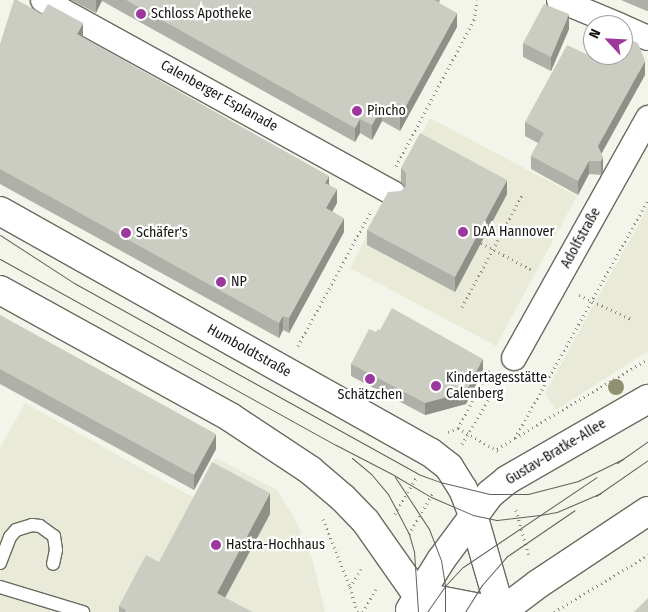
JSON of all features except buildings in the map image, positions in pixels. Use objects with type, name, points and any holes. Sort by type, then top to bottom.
[{"type":"street","name":"Calenberger Esplanade","points":[[43,0],[394,194]]},
{"type":"street","points":[[559,0],[595,15]]},
{"type":"street","points":[[633,31],[648,38]]},
{"type":"street","name":"Adolfstraße","points":[[514,358],[648,118]]},
{"type":"street","name":"Humboldtstraße","points":[[0,211],[439,460],[463,489],[473,516]]},
{"type":"street","points":[[0,290],[230,417],[310,470],[343,498],[366,522],[379,540],[413,604],[501,612],[538,584],[648,511]]},
{"type":"street","name":"Gustav-Bratke-Allee","points":[[413,604],[490,494],[507,480],[648,399]]},
{"type":"street","points":[[473,516],[501,612]]},
{"type":"lane","points":[[0,563],[10,537],[16,530],[32,525],[40,526],[54,536],[56,550],[53,564]]},
{"type":"lane","points":[[0,587],[82,612]]},
{"type":"path","points":[[462,307],[522,194]]},
{"type":"path","points":[[515,438],[648,200]]},
{"type":"path","points":[[481,243],[556,283],[631,319]]},
{"type":"path","points":[[350,587],[379,540],[439,460],[468,434],[514,358],[497,356],[458,428],[439,436],[439,460]]},
{"type":"path","points":[[498,449],[648,359]]},
{"type":"path","points":[[458,428],[498,449],[538,584]]},
{"type":"path","points":[[322,518],[350,587],[357,612]]},
{"type":"path","points":[[554,612],[648,555]]},
{"type":"shaded area","name":"DAA Hannover","points":[[430,118],[577,196],[496,346],[350,268]]},
{"type":"shaded area","points":[[648,207],[648,351],[556,410],[545,393]]},
{"type":"shaded area","points":[[25,403],[194,498],[216,458],[277,490],[296,521],[312,559],[325,612],[0,612],[0,448]]},
{"type":"tram line","points":[[0,235],[74,283],[418,474],[440,482],[490,494],[528,494],[578,481],[623,459]]},
{"type":"tram line","points":[[0,259],[431,497],[473,515],[497,520],[540,515],[557,512],[601,493]]},
{"type":"tram line","points":[[617,463],[648,441]]},
{"type":"tram line","points":[[352,458],[372,475],[388,494],[409,534],[414,551],[418,612]]},
{"type":"tram line","points":[[596,496],[648,460]]},
{"type":"tram line","points":[[395,477],[429,529],[441,560],[445,586],[445,612]]},
{"type":"tram line","points":[[427,612],[445,586],[463,567],[597,477]]},
{"type":"tram line","points":[[465,612],[482,585],[506,557],[575,510]]},
{"type":"place","name":"Schloss Apotheke","points":[[141,14]]},
{"type":"place","name":"Pincho","points":[[357,111]]},
{"type":"place","name":"DAA Hannover","points":[[463,232]]},
{"type":"place","name":"Schäfer's","points":[[126,233]]},
{"type":"place","name":"NP","points":[[221,282]]},
{"type":"place","name":"Schätzchen","points":[[370,379]]},
{"type":"place","name":"Kindertagesstätte Calenberg","points":[[436,386]]},
{"type":"place","name":"Hastra-Hochhaus","points":[[216,545]]}]
